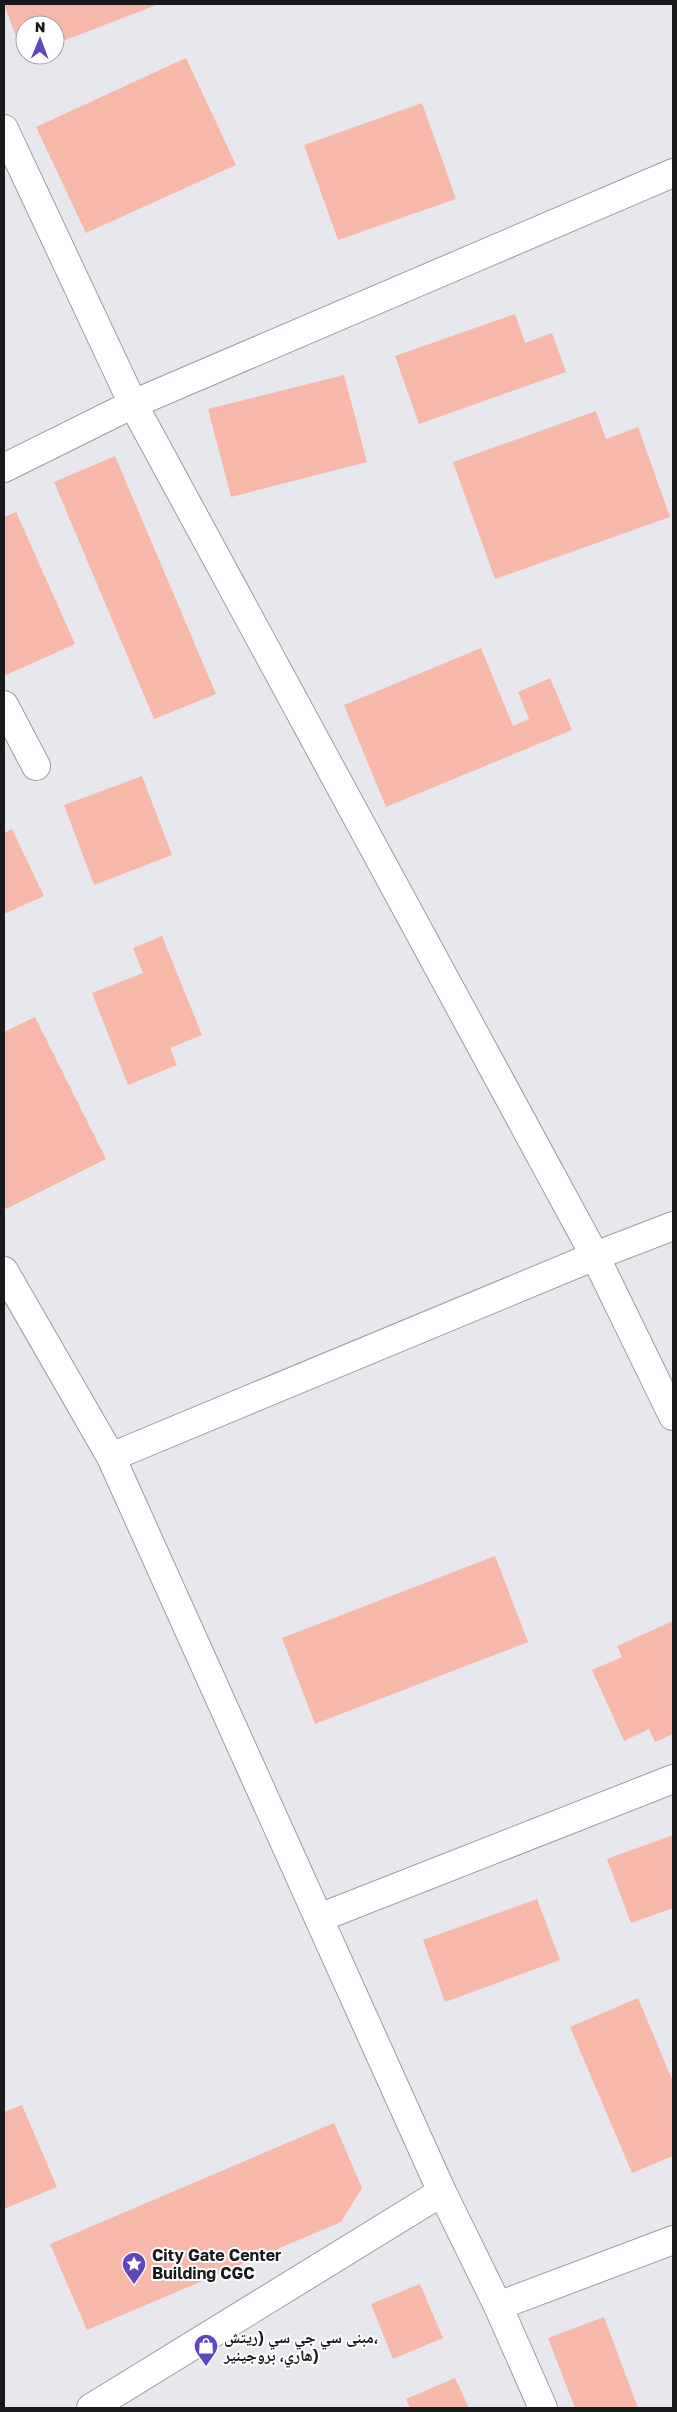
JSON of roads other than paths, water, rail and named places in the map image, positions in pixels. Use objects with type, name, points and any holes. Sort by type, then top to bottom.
[{"type":"street","points":[[4,129],[133,404],[594,1256],[673,1416]]},
{"type":"street","points":[[4,468],[133,404],[673,173]]},
{"type":"street","points":[[4,705],[36,766]]},
{"type":"street","points":[[111,1457],[594,1256],[673,1226]]},
{"type":"street","points":[[4,1271],[111,1457],[442,2192],[498,2306],[543,2408]]},
{"type":"street","points":[[319,1918],[673,1779]]},
{"type":"street","points":[[91,2408],[442,2192]]},
{"type":"street","points":[[498,2306],[673,2240]]},
{"type":"place","name":"City Gate Center Building CGC","points":[[134,2285]]},
{"type":"place","name":"مبنى سي جي سي (ريتش، هاري، بروجينير)","points":[[206,2367]]}]
